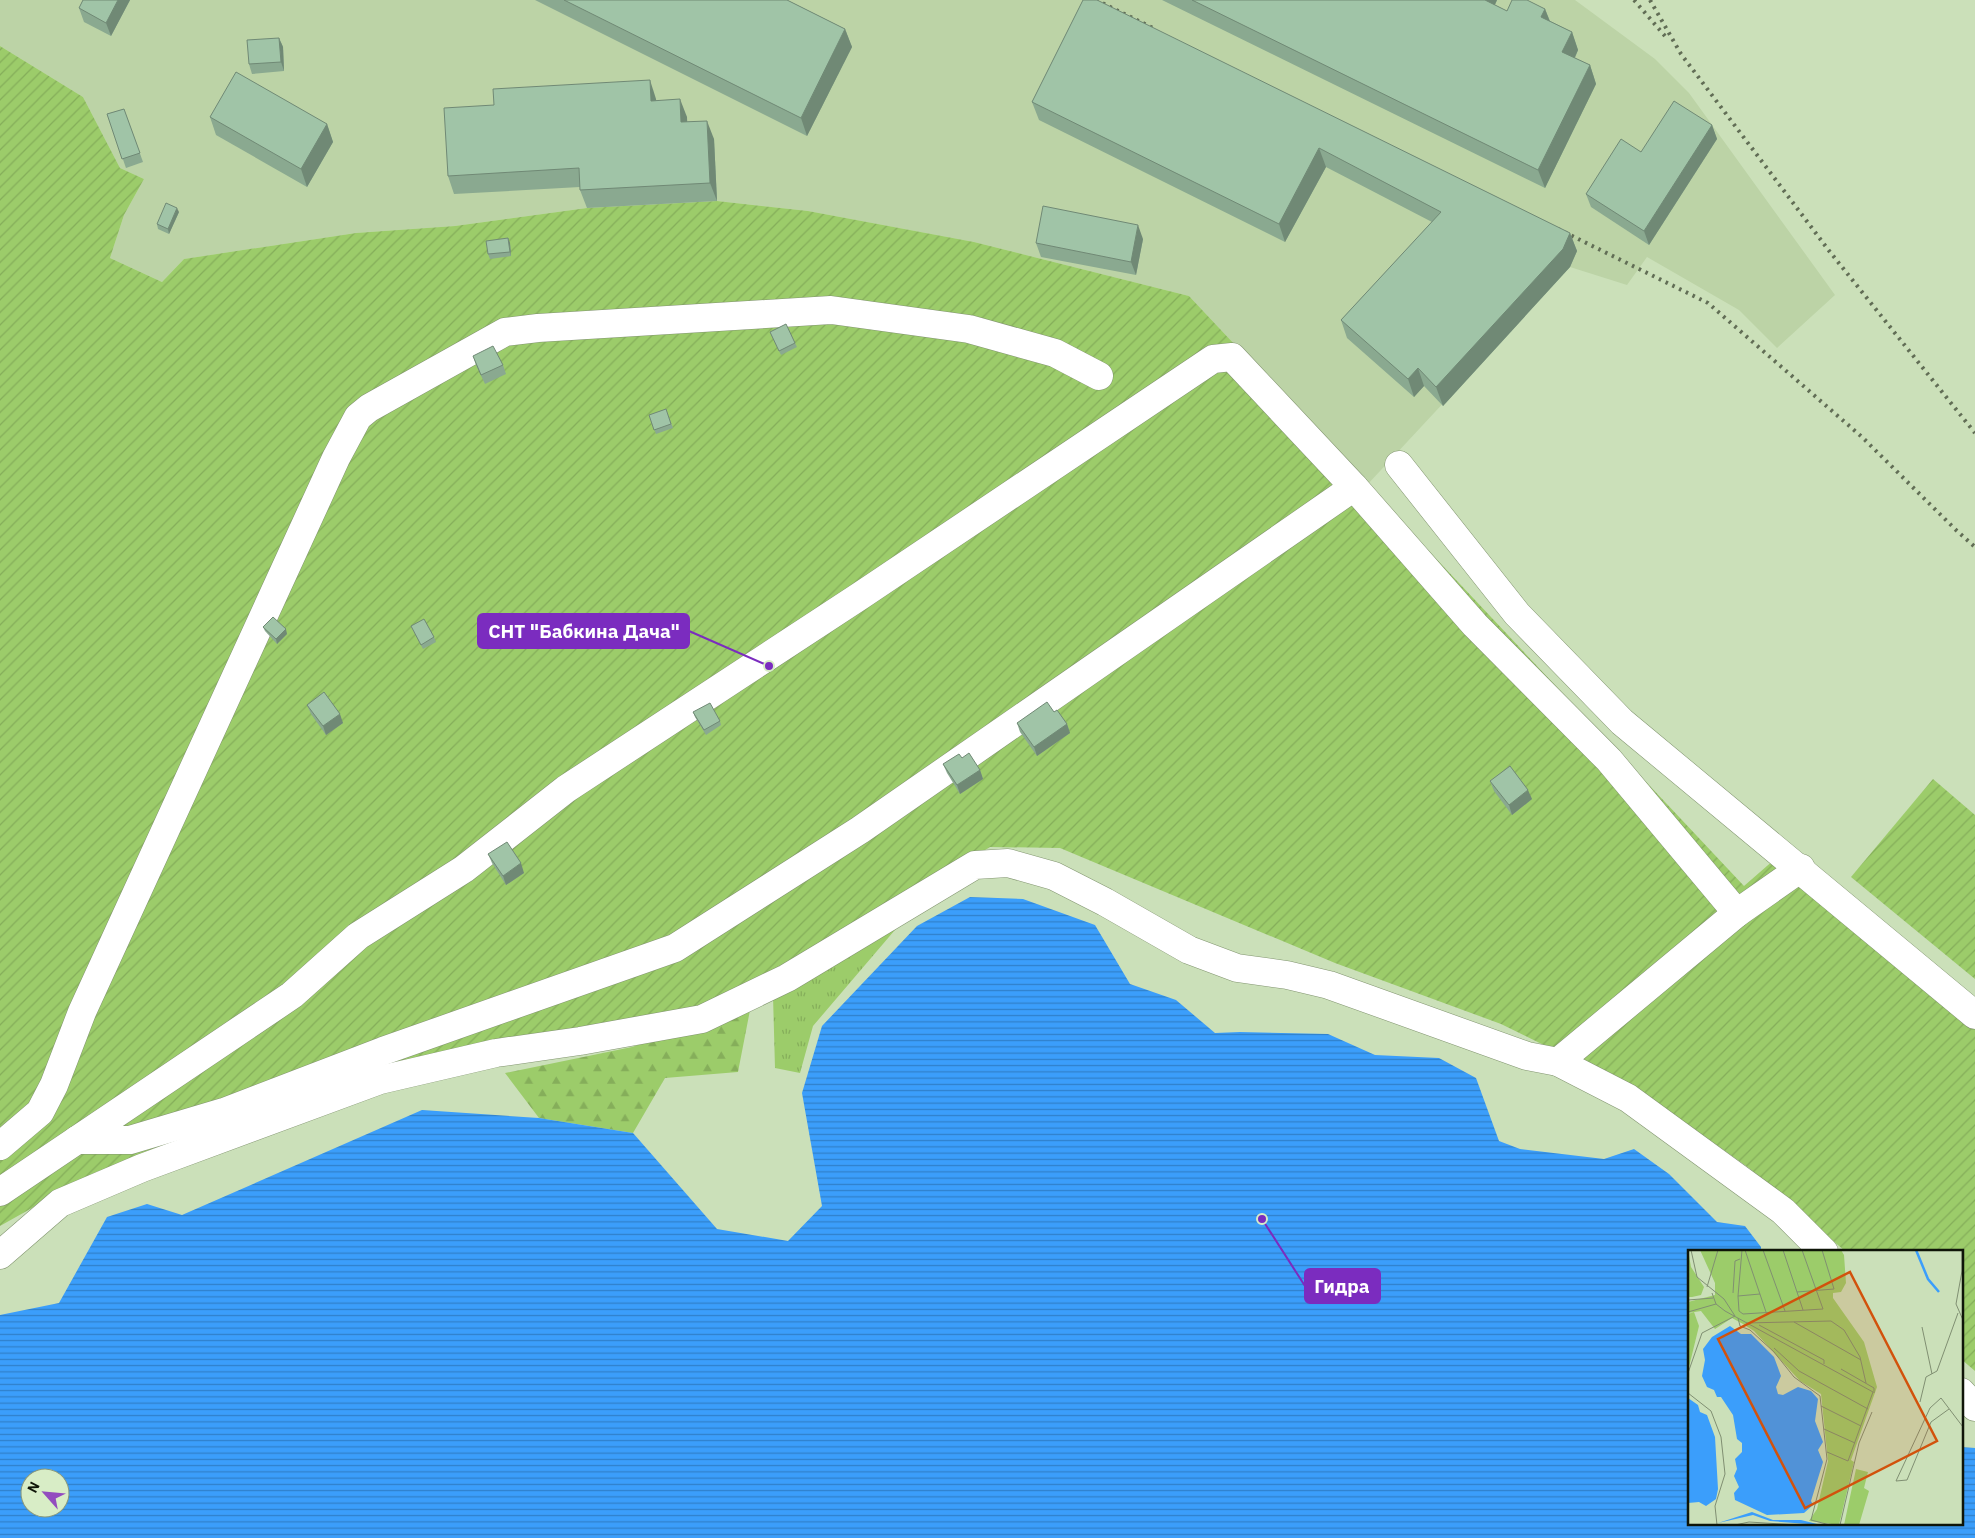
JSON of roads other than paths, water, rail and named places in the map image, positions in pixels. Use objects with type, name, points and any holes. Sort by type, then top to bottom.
[{"type":"street","points":[[0,1146],[40,1112],[54,1085],[82,1012],[336,458],[358,417],[369,408],[504,332],[831,310],[969,329],[1055,353],[1099,376]]},
{"type":"street","points":[[0,1192],[292,995],[358,936],[464,869],[566,789],[860,596],[1213,359],[1232,357],[1354,487],[1476,625],[1609,760],[1737,914]]},
{"type":"street","points":[[1399,465],[1517,614],[1622,722],[1801,868],[1975,1015]]},
{"type":"street","points":[[77,1140],[130,1140],[224,1112],[382,1051],[676,948],[860,830],[1354,487]]},
{"type":"street","points":[[0,1255],[60,1203],[142,1168],[380,1080],[496,1054],[702,1019],[788,978],[976,865],[1008,863],[1054,876],[1105,902],[1190,950],[1237,968],[1287,975],[1329,986],[1527,1056],[1558,1062],[1628,1098],[1782,1211],[1822,1250]]},
{"type":"street","points":[[1558,1062],[1737,914],[1801,868]]},
{"type":"street","points":[[1962,1393],[1975,1407]]},
{"type":"water","points":[[970,897],[1023,899],[1095,925],[1130,984],[1176,1000],[1215,1033],[1328,1034],[1375,1055],[1439,1058],[1476,1078],[1499,1141],[1520,1149],[1604,1159],[1634,1149],[1669,1174],[1717,1222],[1745,1226],[1761,1247],[1761,1250],[1688,1250],[1688,1526],[1962,1526],[1962,1447],[1975,1448],[1975,1538],[0,1538],[0,1315],[59,1303],[107,1217],[147,1204],[182,1215],[422,1110],[539,1118],[633,1133],[717,1229],[788,1241],[822,1206],[802,1093],[822,1026],[917,926]]},
{"type":"railway","points":[[1096,0],[1153,28]]},
{"type":"railway","points":[[1634,0],[1665,36]]},
{"type":"railway","points":[[1650,0],[1681,54],[1830,252],[1975,433]]},
{"type":"railway","points":[[1558,229],[1708,303],[1862,437],[1975,547]]},
{"type":"place","name":"СНТ \"Бабкина Дача\"","points":[[769,666]]},
{"type":"place","name":"Гидра","points":[[1262,1219]]}]
